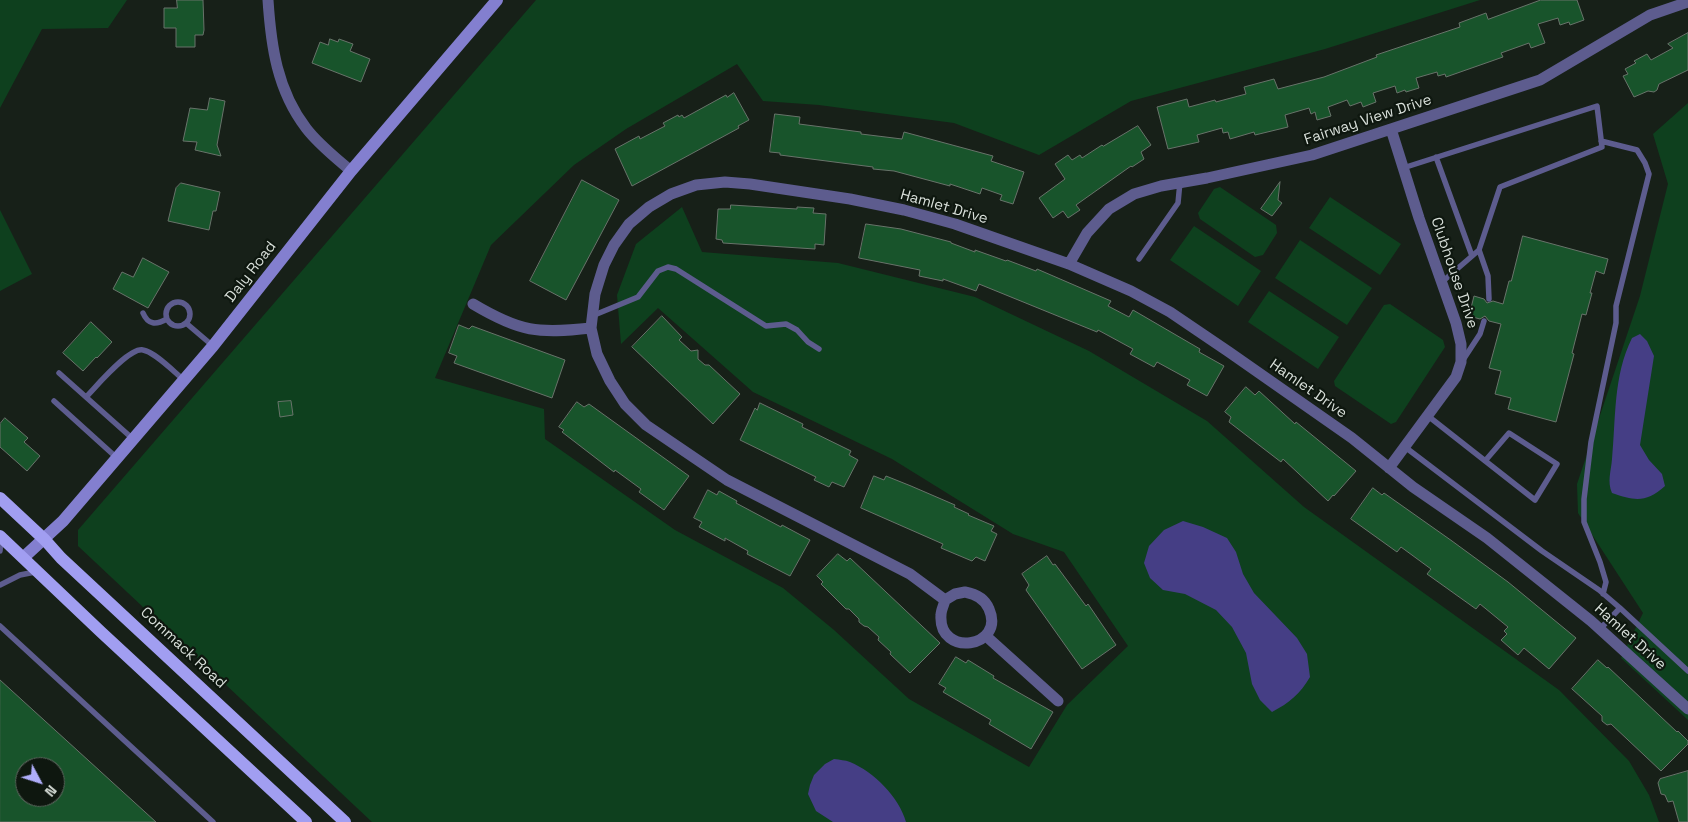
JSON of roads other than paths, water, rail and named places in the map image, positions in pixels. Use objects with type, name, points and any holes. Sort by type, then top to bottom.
[{"type":"main road","name":"Daly Road","points":[[24,558],[63,522],[213,346],[351,171],[497,0]]},
{"type":"main road","name":"Commack Road","points":[[0,498],[45,540],[61,558],[344,822]]},
{"type":"main road","points":[[0,536],[306,822]]},
{"type":"street","points":[[268,0],[277,71],[289,103],[306,129],[351,171]]},
{"type":"street","name":"Fairway View Drive","points":[[1069,264],[1087,233],[1109,209],[1134,194],[1161,186],[1267,166],[1312,155],[1540,80],[1650,15],[1688,2]]},
{"type":"street","name":"Clubhouse Drive","points":[[1389,468],[1456,377],[1461,362],[1462,344],[1391,129]]},
{"type":"street","name":"Hamlet Drive","points":[[946,600],[910,574],[727,480],[646,425],[625,404],[596,354],[592,322],[595,294],[604,265],[614,246],[629,224],[649,207],[671,194],[696,185],[725,182],[850,199],[904,210],[955,224],[1069,264],[1131,291],[1170,312],[1344,433],[1413,487],[1487,538],[1564,598],[1688,709]]},
{"type":"street","points":[[473,304],[517,326],[537,331],[558,332],[592,322]]},
{"type":"street","points":[[965,592],[982,599],[992,616],[991,626],[986,636],[979,641],[962,644],[949,637],[942,628],[941,614],[946,600],[955,594],[965,592]]},
{"type":"street","points":[[986,636],[1058,701]]},
{"type":"lane","points":[[1404,168],[1597,106],[1602,147],[1500,187],[1479,250],[1442,282]]},
{"type":"lane","points":[[1601,141],[1637,150],[1649,174],[1616,306],[1616,323],[1591,442],[1584,499],[1584,522],[1606,582],[1603,594]]},
{"type":"lane","points":[[1436,157],[1472,256]]},
{"type":"lane","points":[[1139,260],[1178,204],[1180,182]]},
{"type":"lane","points":[[1479,250],[1488,276],[1489,299]]},
{"type":"lane","points":[[592,322],[638,297],[658,272],[668,267],[676,269],[766,326],[786,324],[797,330],[808,342],[819,349]]},
{"type":"lane","points":[[174,302],[182,302],[188,307],[190,316],[183,325],[175,326],[167,320],[165,314],[168,306],[174,302]]},
{"type":"lane","points":[[143,313],[145,319],[153,324],[167,320]]},
{"type":"lane","points":[[1461,362],[1480,334],[1484,321]]},
{"type":"lane","points":[[186,323],[213,346]]},
{"type":"lane","points":[[86,397],[111,371],[137,350],[144,350],[154,355],[184,380]]},
{"type":"lane","points":[[59,373],[133,439]]},
{"type":"lane","points":[[54,401],[118,458]]},
{"type":"lane","points":[[1428,416],[1485,461],[1535,500],[1557,464],[1509,433],[1485,461]]},
{"type":"lane","points":[[1405,447],[1535,546],[1603,594],[1688,671]]},
{"type":"lane","points":[[0,536],[0,551]]},
{"type":"lane","points":[[0,585],[20,575],[38,571]]},
{"type":"lane","points":[[1600,629],[1620,608]]},
{"type":"lane","points":[[0,626],[213,822]]}]
